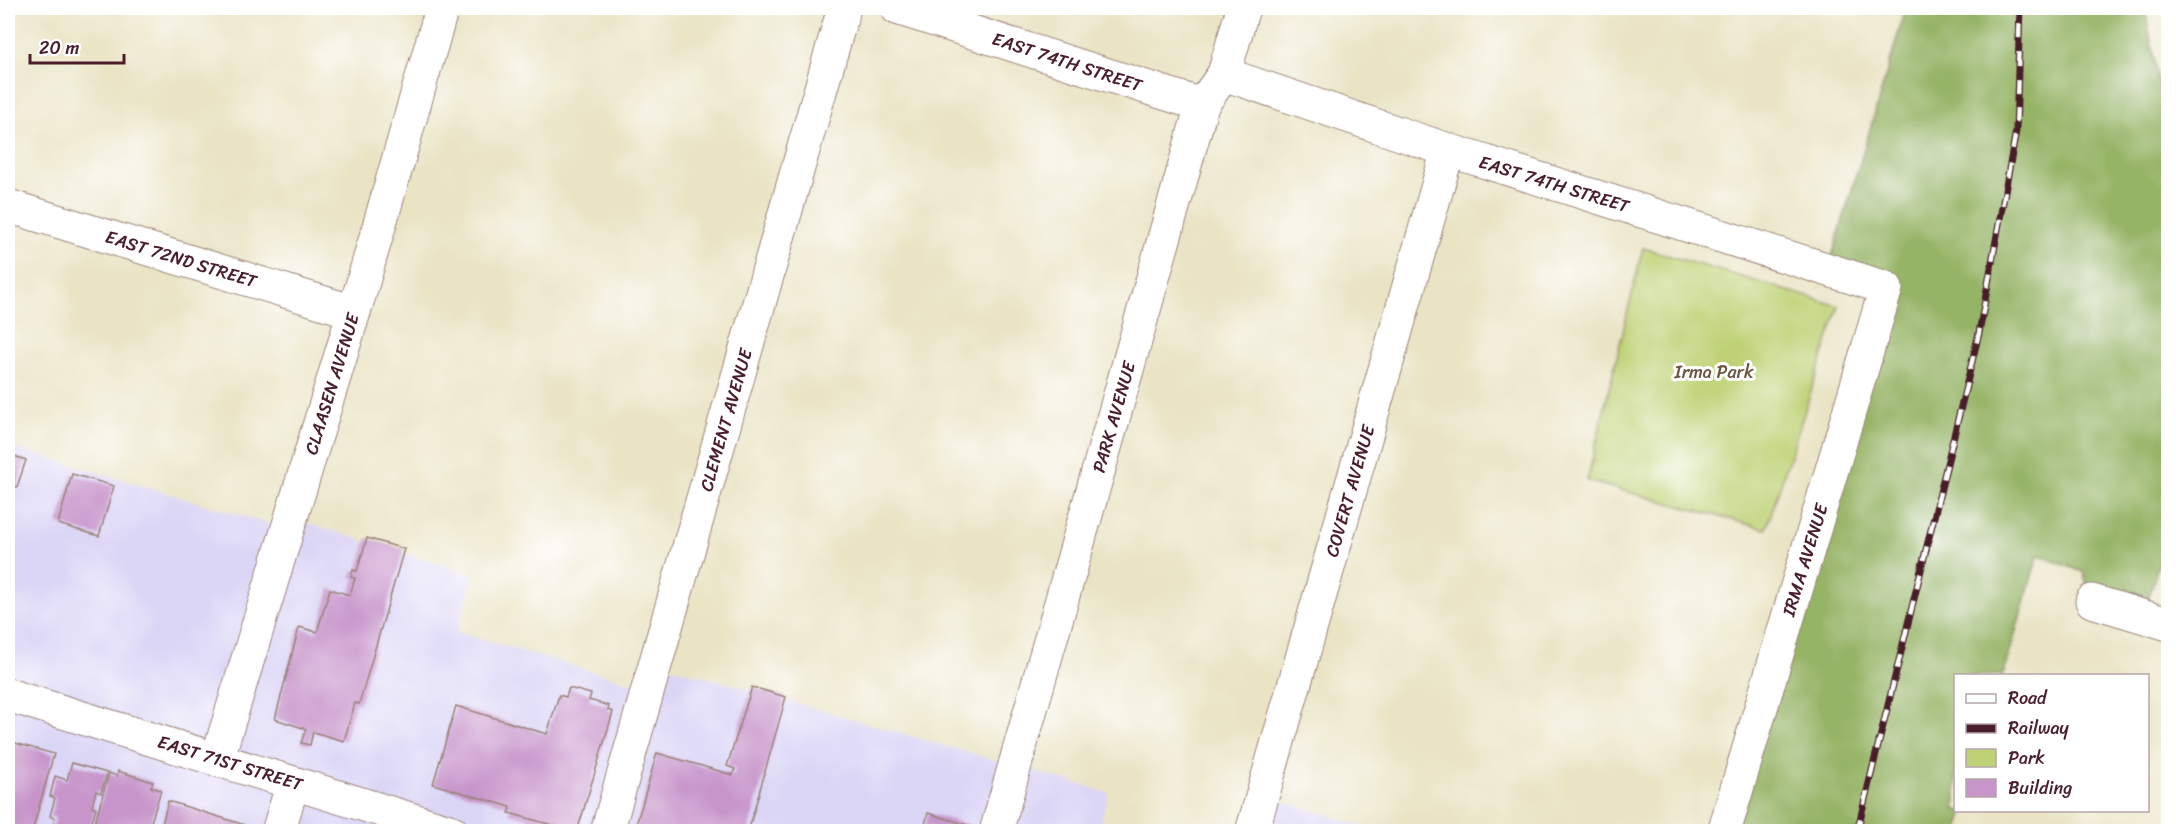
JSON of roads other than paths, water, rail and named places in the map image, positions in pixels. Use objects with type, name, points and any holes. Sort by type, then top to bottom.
[{"type":"street","name":"CLAASEN AVENUE","points":[[217,760],[354,312],[442,8]]},
{"type":"street","name":"CLEMENT AVENUE","points":[[607,831],[844,8]]},
{"type":"street","name":"EAST 74TH STREET","points":[[897,8],[1202,105]]},
{"type":"street","name":"PARK AVENUE","points":[[996,831],[1202,105],[1224,74],[1243,8]]},
{"type":"street","name":"EAST 74TH STREET","points":[[1224,74],[1448,150],[1886,288]]},
{"type":"street","name":"COVERT AVENUE","points":[[1252,831],[1448,150]]},
{"type":"street","name":"EAST 72ND STREET","points":[[8,206],[354,312]]},
{"type":"street","name":"IRMA AVENUE","points":[[1724,831],[1886,288]]},
{"type":"street","points":[[2092,601],[2169,624]]},
{"type":"street","name":"EAST 71ST STREET","points":[[8,695],[452,831]]},
{"type":"street","points":[[278,831],[293,783]]},
{"type":"railway","points":[[1857,832],[1979,333],[2016,131],[2020,8]]},
{"type":"park label","name":"Irma Park","points":[[1714,372]]}]
